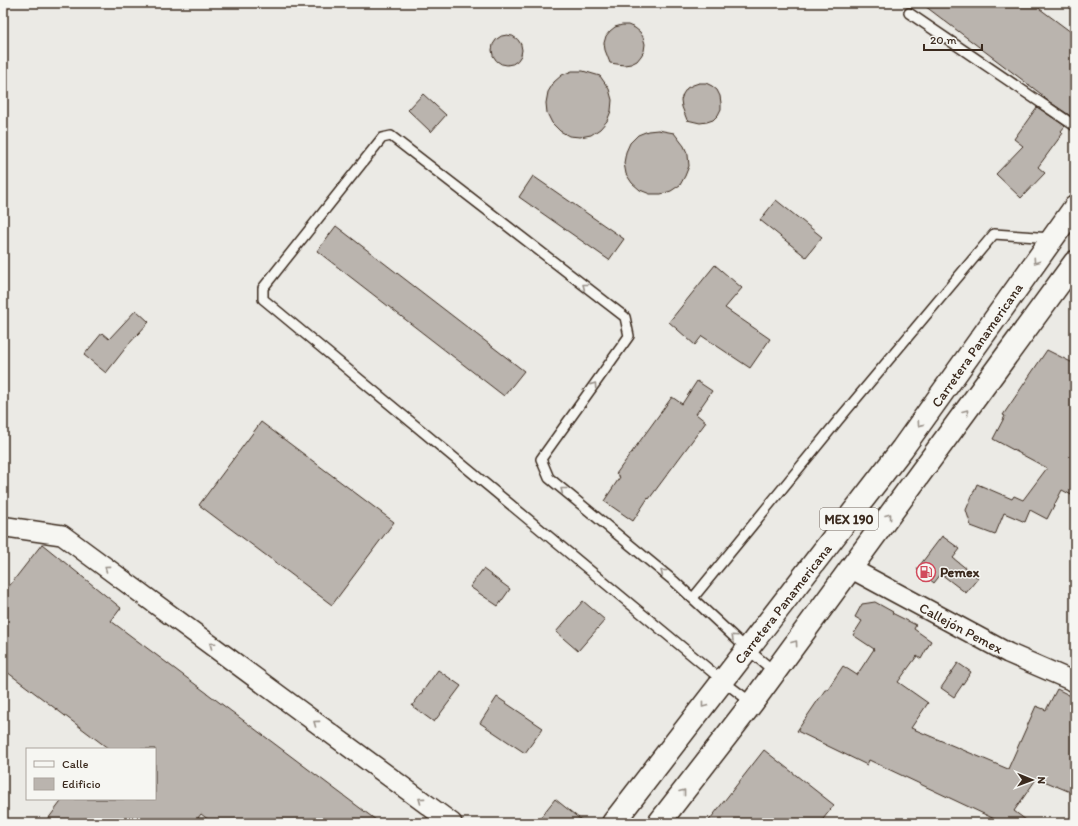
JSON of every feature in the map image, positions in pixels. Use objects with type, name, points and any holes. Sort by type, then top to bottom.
[{"type":"main road","name":"Carretera Panamericana","points":[[613,823],[902,449],[1075,207]]},
{"type":"main road","name":"Carretera Panamericana","points":[[659,823],[752,702],[1075,262]]},
{"type":"street","points":[[3,529],[8,527],[62,535],[452,823]]},
{"type":"street","name":"Callejón Pemex","points":[[850,568],[1008,653],[1075,682]]},
{"type":"lane","points":[[909,13],[1075,126]]},
{"type":"lane","points":[[752,702],[723,681],[264,299],[263,288],[382,138],[391,136],[625,317],[629,336],[541,459],[549,478],[669,577],[747,649],[774,671]]},
{"type":"lane","points":[[693,598],[840,418],[994,234],[1053,238]]},
{"type":"building","points":[[921,3],[1032,3],[1075,35],[1075,113],[1072,117],[1044,98],[1045,97]]},
{"type":"building","points":[[628,25],[640,32],[645,44],[644,51],[637,61],[624,65],[610,63],[604,43],[606,36],[610,31],[615,27]]},
{"type":"building","points":[[507,35],[518,39],[522,50],[518,61],[507,65],[496,61],[492,50],[496,39]]},
{"type":"building","points":[[572,71],[583,71],[600,76],[609,89],[612,100],[611,111],[607,121],[600,129],[591,135],[580,137],[569,136],[560,131],[552,123],[547,113],[546,103],[548,92],[554,82],[562,75]]},
{"type":"building","points":[[699,83],[706,83],[717,90],[721,103],[721,109],[713,120],[700,123],[687,120],[681,100],[687,88]]},
{"type":"building","points":[[423,94],[446,115],[431,132],[408,110]]},
{"type":"building","points":[[1037,107],[1065,126],[1061,131],[1063,133],[1038,167],[1045,173],[1021,198],[996,174],[1023,146],[1014,139]]},
{"type":"building","points":[[658,130],[674,133],[684,146],[688,155],[689,166],[680,185],[671,191],[661,194],[650,194],[640,190],[632,183],[626,174],[624,163],[626,152],[630,143],[638,135],[648,131]]},
{"type":"building","points":[[533,176],[624,239],[609,260],[519,197]]},
{"type":"building","points":[[776,200],[822,237],[806,257],[760,220]]},
{"type":"building","points":[[336,226],[524,371],[504,396],[317,251]]},
{"type":"building","points":[[715,265],[742,288],[725,308],[770,339],[750,368],[702,336],[695,345],[669,322]]},
{"type":"building","points":[[136,310],[149,322],[128,345],[106,373],[84,355],[102,333],[109,339]]},
{"type":"building","points":[[1047,350],[1075,364],[1075,497],[1062,490],[1047,519],[1030,510],[1025,522],[1004,513],[995,535],[971,526],[966,510],[977,484],[1012,499],[1014,496],[1023,500],[1047,468],[993,439],[1005,416],[1003,415]]},
{"type":"building","points":[[697,381],[712,391],[696,414],[706,422],[649,499],[648,498],[633,521],[604,501],[620,477],[616,474],[672,397],[682,404]]},
{"type":"building","points":[[261,422],[394,522],[332,605],[199,505]]},
{"type":"building","points":[[942,536],[960,549],[953,558],[978,578],[966,593],[941,574],[934,583],[917,569]]},
{"type":"building","points":[[42,544],[121,608],[111,621],[380,823],[213,823],[201,814],[194,823],[45,823],[62,800],[156,800],[156,748],[108,748],[3,669],[3,594]]},
{"type":"building","points":[[483,569],[510,589],[498,606],[470,587]]},
{"type":"building","points":[[583,601],[605,620],[578,651],[556,632]]},
{"type":"building","points":[[875,602],[893,612],[892,613],[916,625],[914,629],[931,641],[921,659],[917,656],[898,682],[928,703],[911,728],[1008,769],[1036,706],[1046,710],[1057,689],[1075,698],[1075,794],[1037,778],[1014,811],[1030,823],[1003,823],[869,760],[867,765],[797,731],[843,666],[857,675],[874,649],[853,635],[862,621],[855,617],[862,604]]},
{"type":"building","points":[[958,663],[971,672],[954,697],[941,688]]},
{"type":"building","points":[[438,670],[461,686],[434,722],[412,706]]},
{"type":"building","points":[[497,697],[543,728],[525,753],[480,723]]},
{"type":"building","points":[[764,750],[834,805],[820,823],[707,823]]},
{"type":"building","points":[[555,799],[585,823],[536,823]]},
{"type":"place","name":"Pemex","points":[[926,572]]}]
